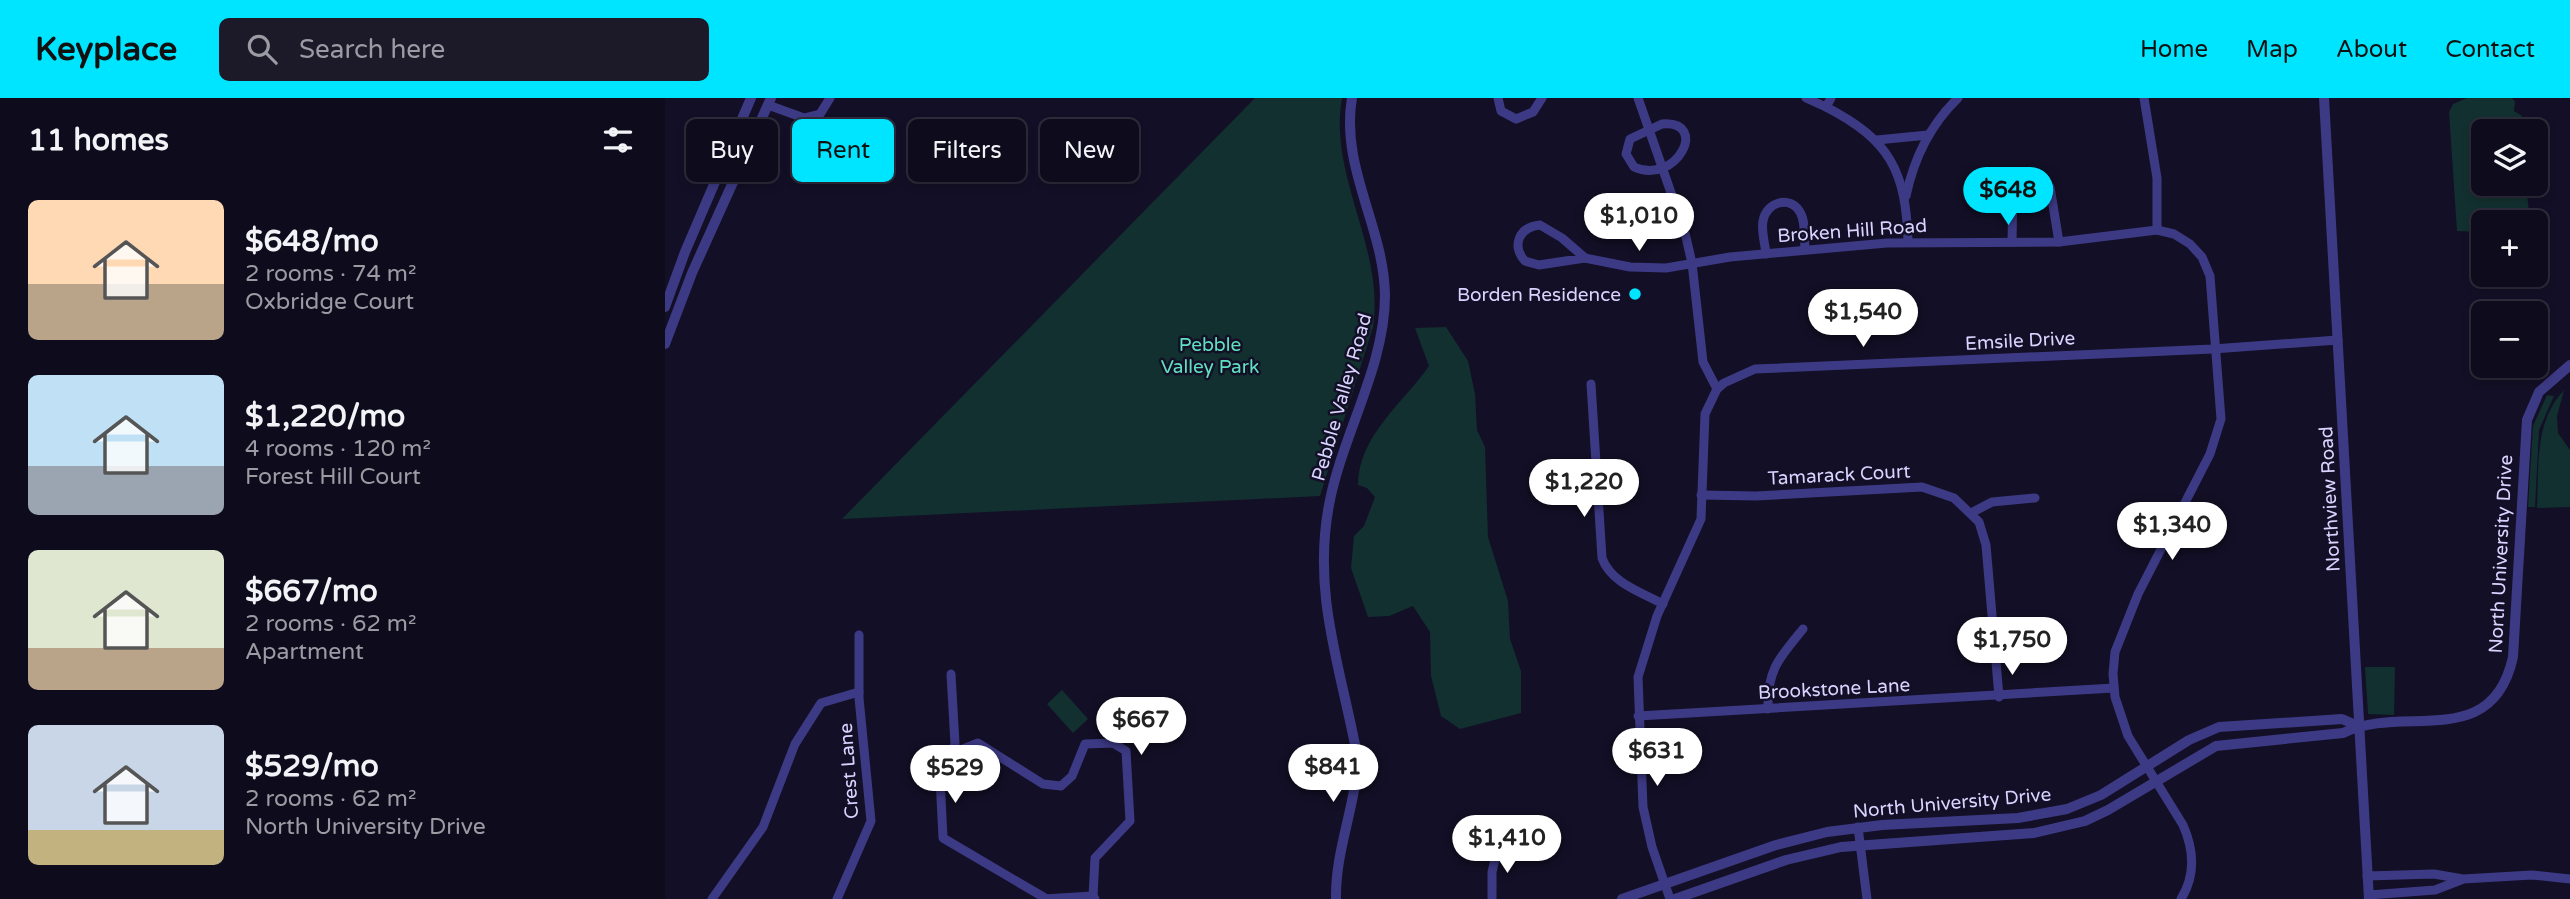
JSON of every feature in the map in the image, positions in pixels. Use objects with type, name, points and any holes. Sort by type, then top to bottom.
[{"type":"street","points":[[665,307],[685,251],[751,98]]},
{"type":"street","points":[[665,344],[692,273],[769,102],[804,118],[820,114],[830,98]]},
{"type":"street","name":"Pebble Valley Road","points":[[1336,899],[1341,839],[1357,769],[1324,602],[1323,539],[1334,482],[1380,336],[1385,293],[1380,261],[1351,149],[1352,98]]},
{"type":"street","points":[[1498,98],[1501,111],[1516,119],[1533,112],[1542,98]]},
{"type":"street","points":[[1637,98],[1662,166],[1692,263],[1703,362],[1717,389],[1705,414],[1701,519],[1663,604],[1638,677],[1646,826],[1672,899]]},
{"type":"street","points":[[1806,98],[1828,102],[1877,140],[1894,164],[1906,198],[1908,242]]},
{"type":"street","points":[[1906,198],[1916,160],[1928,135],[1958,98]]},
{"type":"street","points":[[2144,98],[2157,178],[2158,230],[2183,239],[2206,266],[2210,276],[2213,349],[2221,419],[2212,449],[2138,594],[2115,652],[2114,688],[2128,736],[2183,825],[2192,849],[2191,876],[2181,899]]},
{"type":"street","name":"Northview Road","points":[[2324,98],[2369,897]]},
{"type":"street","points":[[1672,124],[1685,138],[1685,150],[1681,158],[1662,166],[1642,171],[1634,167],[1627,158],[1630,139],[1649,128],[1672,124]]},
{"type":"street","points":[[1877,140],[1928,135]]},
{"type":"street","points":[[2012,242],[2013,188],[2024,178],[2034,176],[2050,187],[2059,242]]},
{"type":"street","points":[[1766,254],[1764,217],[1773,205],[1781,202],[1793,205],[1802,215],[1805,250]]},
{"type":"street","points":[[1543,226],[1585,258],[1531,264],[1519,253],[1519,237],[1529,227],[1543,226]]},
{"type":"street","name":"Broken Hill Road","points":[[1585,258],[1647,268],[1805,250],[1908,242],[2059,242],[2158,230]]},
{"type":"street","name":"Emsile Drive","points":[[1717,389],[1755,369],[2213,349],[2338,340]]},
{"type":"street","name":"North University Drive","points":[[1672,899],[1786,860],[1860,845],[2034,833],[2093,817],[2216,746],[2343,733],[2358,726],[2458,719],[2490,701],[2505,681],[2515,648],[2525,428],[2539,392],[2570,365]]},
{"type":"street","points":[[1591,384],[1602,558],[1606,571],[1663,604]]},
{"type":"street","name":"Tamarack Court","points":[[1701,495],[1756,496],[1922,488],[1954,498],[1971,513]]},
{"type":"street","points":[[1999,697],[1986,545],[1979,522],[1971,513],[1992,502],[2035,498]]},
{"type":"street","points":[[1768,709],[1768,686],[1773,669],[1803,629]]},
{"type":"street","name":"Crest Lane","points":[[837,899],[871,821],[859,692],[859,635]]},
{"type":"street","points":[[951,674],[953,753],[940,778],[943,838],[1044,898],[1094,898],[1095,858],[1130,821],[1126,751],[1113,743],[1085,744],[1072,776],[1061,786],[1043,784],[978,743],[953,753]]},
{"type":"street","name":"Brookstone Lane","points":[[1638,716],[1999,697],[2114,688]]},
{"type":"street","points":[[712,899],[764,827],[795,744],[821,702],[859,692]]},
{"type":"street","name":"North University Drive","points":[[1622,899],[1787,842],[1858,827],[2032,817],[2086,802],[2205,731],[2233,724],[2342,719],[2358,726]]},
{"type":"street","points":[[2264,739],[2265,722]]},
{"type":"street","points":[[2086,802],[2093,817]]},
{"type":"street","points":[[1920,823],[1922,840]]},
{"type":"street","points":[[1858,827],[1867,899]]},
{"type":"street","points":[[1492,899],[1492,872],[1498,847]]},
{"type":"street","points":[[2367,876],[2434,874],[2463,879],[2532,875],[2570,879]]},
{"type":"street","points":[[2369,897],[2435,890],[2463,879]]},
{"type":"green space","name":"Pebble Valley Park","points":[[1255,98],[1342,98],[1340,127],[1343,156],[1371,269],[1375,298],[1373,327],[1320,496],[842,519]]},
{"type":"green space","points":[[2467,98],[2512,98],[2515,102],[2514,111],[2522,116],[2521,119],[2471,119],[2471,196],[2527,196],[2529,210],[2471,210],[2471,232],[2457,231],[2449,112],[2453,104]]},
{"type":"green space","points":[[1446,327],[1468,361],[1475,394],[1477,430],[1485,447],[1488,537],[1508,601],[1510,639],[1521,671],[1521,713],[1460,729],[1441,716],[1431,676],[1430,632],[1413,606],[1389,616],[1368,617],[1351,568],[1354,536],[1364,526],[1375,497],[1367,488],[1358,485],[1360,467],[1366,451],[1384,421],[1429,366],[1415,328]]},
{"type":"green space","points":[[2564,390],[2557,416],[2558,433],[2570,450],[2570,507],[2537,508],[2543,430],[2547,416]]},
{"type":"green space","points":[[2547,395],[2554,396],[2539,430],[2535,507],[2528,507],[2533,426]]},
{"type":"green space","points":[[2365,667],[2395,667],[2394,715],[2368,714]]},
{"type":"green space","points":[[1062,690],[1088,719],[1073,733],[1047,704]]},
{"type":"place","name":"Borden Residence","points":[[1635,294]]}]
